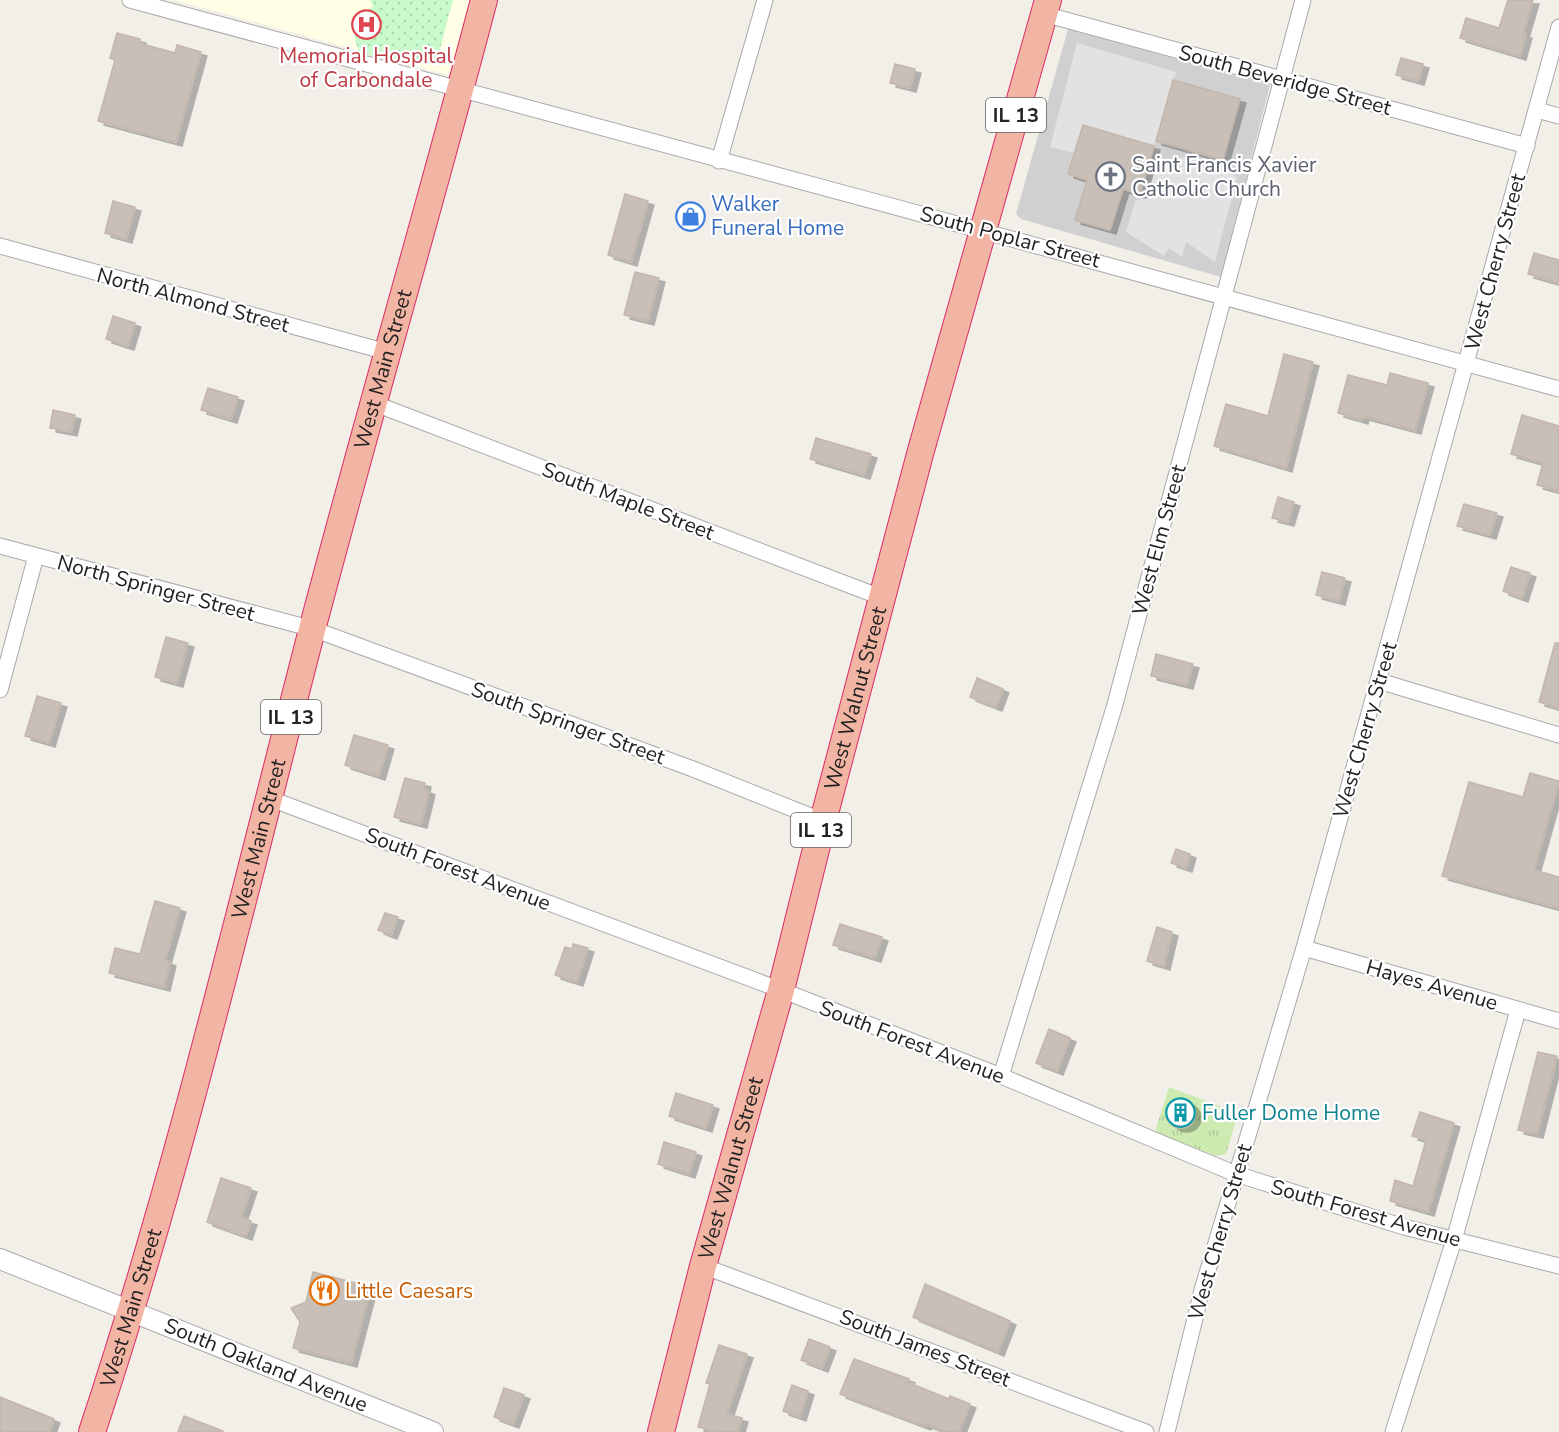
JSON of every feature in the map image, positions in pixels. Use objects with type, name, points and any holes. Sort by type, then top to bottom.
[{"type":"highway","name":"West Main Street","points":[[92,1432],[132,1312],[271,799],[313,629],[387,352],[484,0]]},
{"type":"highway","name":"West Walnut Street","points":[[661,1432],[703,1266],[782,990],[823,821],[883,598],[1046,7]]},
{"type":"street","name":"South Poplar Street","points":[[130,0],[719,161],[984,229],[1559,389]]},
{"type":"street","points":[[719,161],[765,0]]},
{"type":"street","name":"West Elm Street","points":[[1001,1076],[1114,708],[1303,0]]},
{"type":"street","name":"South Beveridge Street","points":[[1046,7],[1281,80],[1527,146]]},
{"type":"street","name":"West Cherry Street","points":[[1167,1432],[1202,1290],[1304,948],[1559,27]]},
{"type":"street","points":[[1537,110],[1559,116]]},
{"type":"street","name":"North Almond Street","points":[[0,246],[387,352]]},
{"type":"street","name":"South Maple Street","points":[[374,403],[883,598]]},
{"type":"street","name":"North Springer Street","points":[[0,546],[313,629]]},
{"type":"street","points":[[0,690],[36,556]]},
{"type":"street","name":"South Springer Street","points":[[313,629],[693,769],[823,821]]},
{"type":"street","points":[[1379,681],[1559,735]]},
{"type":"street","name":"South Forest Avenue","points":[[271,799],[782,990],[1001,1076],[1236,1174],[1404,1227],[1559,1266]]},
{"type":"street","name":"Hayes Avenue","points":[[1304,948],[1559,1021]]},
{"type":"street","points":[[1393,1432],[1454,1240],[1518,1010]]},
{"type":"street","name":"South Oakland Avenue","points":[[0,1259],[433,1432]]},
{"type":"street","name":"South James Street","points":[[703,1266],[1146,1432]]},
{"type":"shaded area","name":"Memorial Hospital of Carbondale","points":[[175,0],[472,0],[451,76]]},
{"type":"shaded area","points":[[1068,29],[1270,85],[1221,277],[1021,219],[1016,214]]},
{"type":"shaded area","points":[[1077,43],[1176,72],[1154,146],[1083,125],[1074,153],[1050,147]]},
{"type":"shaded area","points":[[1182,157],[1221,165],[1237,178],[1215,262],[1186,242],[1182,257],[1169,248],[1164,256],[1126,232],[1135,201],[1146,198],[1155,166]]},
{"type":"green space","points":[[370,0],[453,0],[437,60],[403,63],[361,53],[355,40],[356,28],[373,6]]},
{"type":"green space","points":[[1169,1087],[1238,1113],[1226,1154],[1216,1156],[1155,1132]],"holes":[[[1176,1100],[1188,1101],[1193,1107],[1195,1116],[1187,1127],[1176,1127],[1168,1119],[1167,1110]]]},
{"type":"building","points":[[1508,0],[1533,0],[1523,34],[1526,34],[1520,56],[1460,38],[1466,18],[1499,28]]},
{"type":"building","points":[[117,33],[140,39],[139,43],[175,53],[177,45],[201,52],[176,142],[98,121],[115,60],[110,58]]},
{"type":"building","points":[[1401,58],[1423,64],[1418,81],[1396,75]]},
{"type":"building","points":[[895,64],[915,69],[910,88],[890,83]]},
{"type":"building","points":[[1173,80],[1240,99],[1223,160],[1156,141]]},
{"type":"building","name":"Saint Francis Xavier Catholic Church","points":[[1083,125],[1154,146],[1140,194],[1123,189],[1110,230],[1075,220],[1087,180],[1068,174]]},
{"type":"building","points":[[625,194],[648,201],[631,262],[608,255]]},
{"type":"building","points":[[113,201],[135,207],[126,239],[105,233]]},
{"type":"building","points":[[1534,253],[1559,260],[1559,283],[1528,274]]},
{"type":"building","points":[[635,272],[659,278],[648,321],[624,315]]},
{"type":"building","points":[[113,316],[135,323],[128,346],[106,339]]},
{"type":"building","points":[[1284,354],[1313,362],[1286,468],[1214,446],[1226,404],[1268,416]]},
{"type":"building","points":[[1390,373],[1428,383],[1415,430],[1363,416],[1362,420],[1338,413],[1348,375],[1387,385]]},
{"type":"building","points":[[208,388],[238,397],[231,419],[201,410]]},
{"type":"building","points":[[53,410],[75,415],[71,432],[50,428]]},
{"type":"building","points":[[1522,415],[1559,426],[1559,491],[1537,485],[1543,463],[1511,454]]},
{"type":"building","points":[[816,438],[871,454],[864,475],[810,459]]},
{"type":"building","points":[[1278,497],[1294,502],[1288,522],[1272,518]]},
{"type":"building","points":[[1464,504],[1497,513],[1490,535],[1457,526]]},
{"type":"building","points":[[1511,567],[1530,573],[1522,598],[1503,591]]},
{"type":"building","points":[[1322,572],[1345,578],[1339,601],[1316,595]]},
{"type":"building","points":[[166,637],[188,643],[177,683],[155,677]]},
{"type":"building","points":[[1555,643],[1559,643],[1559,708],[1539,702]]},
{"type":"building","points":[[1156,654],[1193,664],[1187,685],[1151,676]]},
{"type":"building","points":[[977,678],[1003,689],[996,707],[970,697]]},
{"type":"building","points":[[37,696],[61,703],[49,743],[25,736]]},
{"type":"building","points":[[354,735],[388,745],[379,776],[345,765]]},
{"type":"building","points":[[1530,773],[1559,781],[1534,870],[1559,877],[1559,908],[1442,876],[1469,782],[1523,797]]},
{"type":"building","points":[[405,778],[425,783],[424,789],[429,791],[421,824],[394,817]]},
{"type":"building","points":[[1176,849],[1190,854],[1186,868],[1171,863]]},
{"type":"building","points":[[155,901],[180,908],[165,960],[170,962],[164,987],[109,973],[115,948],[140,954]]},
{"type":"building","points":[[385,913],[398,917],[391,935],[378,930]]},
{"type":"building","points":[[840,924],[882,937],[875,958],[833,945]]},
{"type":"building","points":[[1157,927],[1172,932],[1164,966],[1147,961]]},
{"type":"building","points":[[573,944],[588,948],[577,982],[555,975],[565,947],[572,949]]},
{"type":"building","points":[[1049,1029],[1070,1038],[1057,1071],[1036,1063]]},
{"type":"building","points":[[1538,1052],[1557,1056],[1537,1134],[1518,1130]]},
{"type":"building","points":[[676,1093],[713,1105],[706,1128],[669,1116]]},
{"type":"building","name":"Fuller Dome Home","points":[[1181,1100],[1191,1104],[1195,1114],[1191,1124],[1181,1128],[1171,1124],[1167,1114],[1171,1104]]},
{"type":"building","points":[[1420,1112],[1454,1123],[1428,1212],[1390,1201],[1395,1180],[1413,1186],[1426,1140],[1412,1136]]},
{"type":"building","points":[[664,1142],[696,1152],[689,1174],[658,1164]]},
{"type":"building","points":[[221,1178],[251,1188],[241,1218],[251,1221],[246,1236],[207,1222]]},
{"type":"building","points":[[313,1272],[371,1287],[351,1363],[293,1348],[300,1322],[291,1308],[306,1302]]},
{"type":"building","points":[[925,1284],[1010,1321],[998,1352],[913,1317]]},
{"type":"building","points":[[809,1339],[830,1347],[822,1368],[801,1360]]},
{"type":"building","points":[[719,1345],[747,1354],[727,1414],[742,1418],[738,1432],[717,1432],[698,1427],[710,1384],[706,1383]]},
{"type":"building","points":[[854,1359],[909,1379],[907,1382],[949,1399],[950,1396],[970,1404],[959,1432],[946,1432],[926,1424],[925,1426],[840,1394]]},
{"type":"building","points":[[792,1385],[808,1391],[800,1417],[783,1411]]},
{"type":"building","points":[[504,1388],[524,1395],[513,1424],[494,1417]]},
{"type":"building","points":[[0,1397],[54,1419],[49,1432],[0,1432]]},
{"type":"building","points":[[184,1416],[223,1431],[223,1432],[178,1432]]},
{"type":"place","name":"Memorial Hospital of Carbondale","points":[[366,25]]},
{"type":"place","name":"Saint Francis Xavier Catholic Church","points":[[1111,177]]},
{"type":"place","name":"Walker Funeral Home","points":[[690,216]]},
{"type":"place","name":"Fuller Dome Home","points":[[1181,1113]]},
{"type":"place","name":"Little Caesars","points":[[324,1291]]}]
